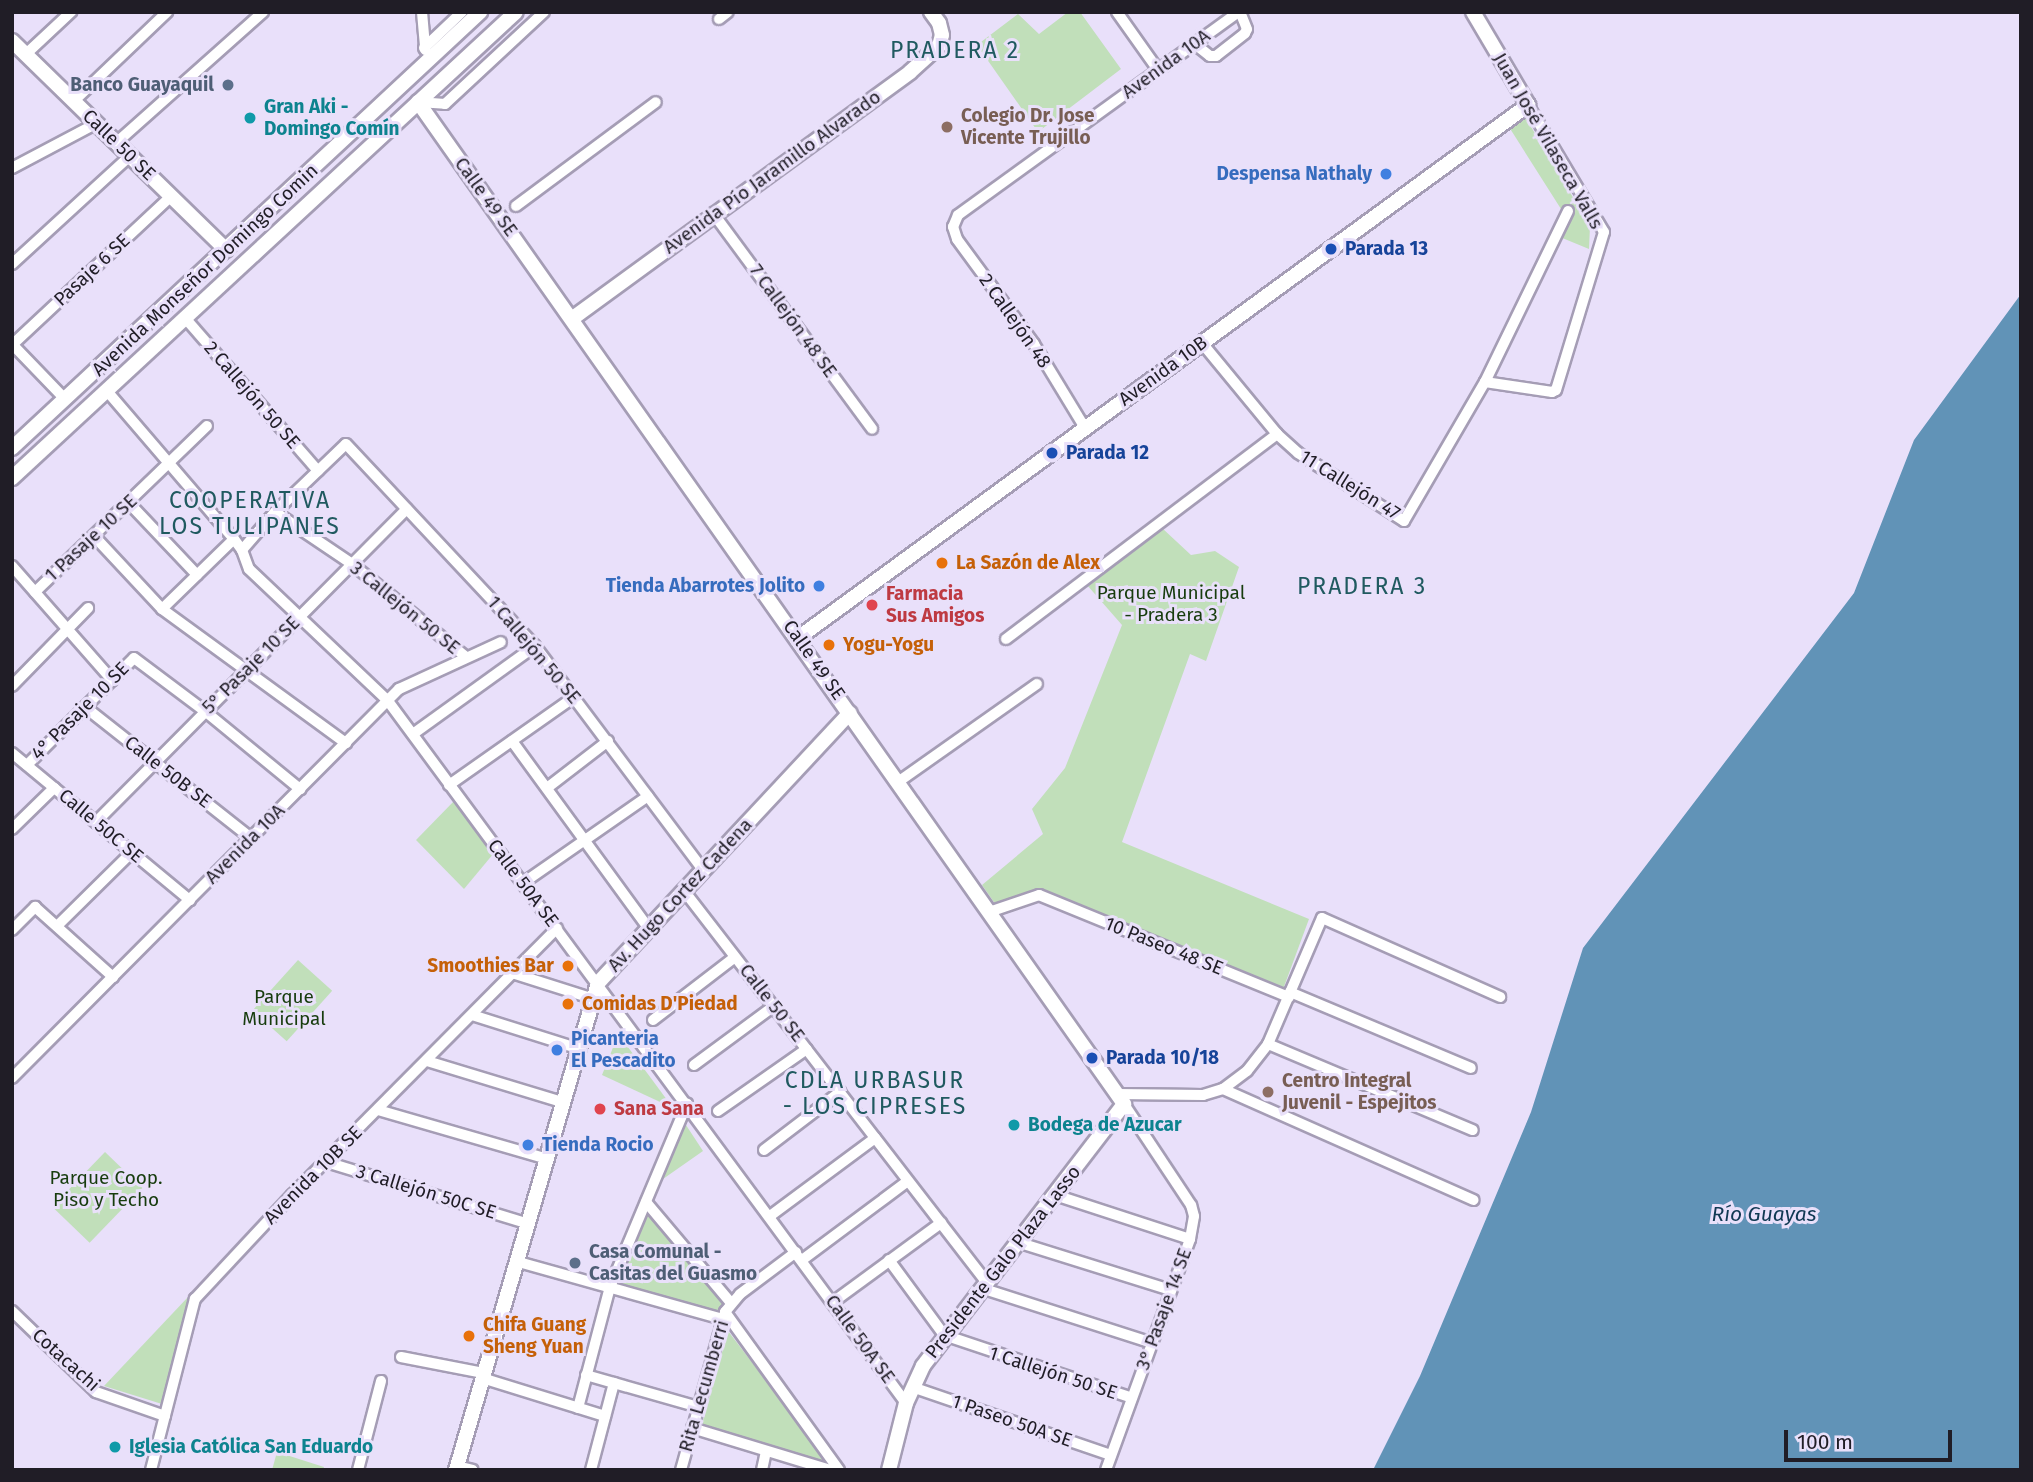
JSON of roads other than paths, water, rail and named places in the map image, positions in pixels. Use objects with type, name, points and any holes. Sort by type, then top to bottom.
[{"type":"street","points":[[26,54],[71,12]]},
{"type":"street","points":[[74,101],[167,12]]},
{"type":"street","points":[[116,143],[263,12]]},
{"type":"street","points":[[422,12],[426,55]]},
{"type":"street","name":"Avenida Monseñor Domingo Comin","points":[[426,55],[462,12]]},
{"type":"street","name":"Avenida Monseñor Domingo Comin","points":[[12,448],[226,250],[426,55],[480,12]]},
{"type":"street","name":"Avenida Monseñor Domingo Comin","points":[[12,478],[516,12]]},
{"type":"street","points":[[418,102],[445,104],[544,12]]},
{"type":"street","points":[[719,19],[728,12]]},
{"type":"street","name":"Avenida Pío Jaramillo Alvarado","points":[[573,318],[713,213],[872,101],[939,46],[942,35],[939,23],[931,12]]},
{"type":"street","points":[[1117,12],[1158,70]]},
{"type":"street","points":[[1195,44],[1210,56],[1216,56],[1245,33],[1247,29],[1239,12]]},
{"type":"street","name":"Avenida 10A","points":[[958,215],[1239,12]]},
{"type":"street","name":"Juan José Vilaseca Valls","points":[[1473,12],[1604,232],[1560,379],[1552,392],[1485,382]]},
{"type":"street","name":"Calle 50 SE","points":[[12,41],[226,250]]},
{"type":"street","name":"Calle 49 SE","points":[[418,102],[573,318],[1121,1099],[1191,1205],[1193,1227]]},
{"type":"street","points":[[516,206],[656,102]]},
{"type":"street","name":"Avenida 10B","points":[[798,638],[1528,105]]},
{"type":"street","points":[[12,168],[97,123]]},
{"type":"street","points":[[12,264],[130,156]]},
{"type":"street","name":"Pasaje 6 SE","points":[[12,345],[171,196]]},
{"type":"street","points":[[1485,382],[1568,211]]},
{"type":"street","name":"7 Callejón 48 SE","points":[[713,213],[872,429]]},
{"type":"street","name":"2 Callejón 48","points":[[958,215],[953,227],[957,239],[1034,344],[1085,428]]},
{"type":"street","name":"2 Callejón 50 SE","points":[[186,319],[318,471]]},
{"type":"street","name":"11 Callejón 47","points":[[1202,343],[1277,434],[1298,453],[1404,521],[1485,382]]},
{"type":"street","points":[[12,345],[65,399]]},
{"type":"street","name":"Calle 50A SE","points":[[107,391],[234,539],[242,550],[249,569],[388,701],[906,1403]]},
{"type":"street","name":"1 Pasaje 10 SE","points":[[35,592],[207,426]]},
{"type":"street","points":[[1006,639],[1277,434]]},
{"type":"street","name":"1 Callejón 50 SE","points":[[318,471],[346,444],[535,646],[704,871]]},
{"type":"street","points":[[242,550],[275,512],[318,471]]},
{"type":"street","points":[[129,503],[197,575]]},
{"type":"street","name":"5° Pasaje 10 SE","points":[[96,822],[407,509]]},
{"type":"street","name":"3 Callejón 50 SE","points":[[275,512],[352,564],[466,657]]},
{"type":"street","points":[[94,536],[162,609],[346,743]]},
{"type":"street","points":[[162,609],[234,539]]},
{"type":"street","points":[[12,566],[112,680]]},
{"type":"street","points":[[12,687],[88,608]]},
{"type":"street","name":"Avenida 10A","points":[[12,1078],[399,689],[501,642]]},
{"type":"street","points":[[413,734],[535,646]]},
{"type":"street","name":"4° Pasaje 10 SE","points":[[27,765],[134,658],[206,712]]},
{"type":"street","points":[[898,782],[1037,684]]},
{"type":"street","points":[[449,785],[574,697]]},
{"type":"street","name":"Calle 50B SE","points":[[85,707],[251,838]]},
{"type":"street","points":[[206,712],[300,789]]},
{"type":"street","name":"Av. Hugo Cortez Cadena","points":[[457,1468],[526,1223],[565,1103],[598,983],[850,713]]},
{"type":"street","points":[[512,741],[587,840],[649,929]]},
{"type":"street","points":[[547,788],[608,741]]},
{"type":"street","name":"Calle 50C SE","points":[[12,753],[190,900]]},
{"type":"street","name":"4° Pasaje 10 SE","points":[[12,829],[54,788]]},
{"type":"street","points":[[523,883],[648,796]]},
{"type":"street","points":[[57,926],[132,852]]},
{"type":"street","name":"Calle 50 SE","points":[[685,891],[941,1223],[984,1285]]},
{"type":"street","name":"10 Paseo 48 SE","points":[[989,912],[1038,895],[1471,1068]]},
{"type":"street","points":[[12,930],[35,907],[113,977]]},
{"type":"street","points":[[1121,1099],[1146,1093],[1190,1096],[1223,1089],[1247,1071],[1268,1044],[1322,918],[1500,998]]},
{"type":"street","name":"Avenida 10B SE","points":[[151,1470],[195,1298],[557,928]]},
{"type":"street","points":[[653,1020],[736,957]]},
{"type":"street","points":[[512,974],[594,999]]},
{"type":"street","points":[[694,1065],[774,1006]]},
{"type":"street","points":[[472,1015],[580,1049]]},
{"type":"street","points":[[1268,1044],[1473,1130]]},
{"type":"street","points":[[718,1111],[807,1049]]},
{"type":"street","points":[[427,1061],[565,1103]]},
{"type":"street","points":[[1223,1089],[1473,1200]]},
{"type":"street","points":[[764,1150],[840,1093]]},
{"type":"street","name":"Presidente Galo Plaza Lasso","points":[[889,1470],[912,1387],[944,1335],[1055,1195],[1121,1099]]},
{"type":"street","points":[[578,1408],[610,1287],[687,1104]]},
{"type":"street","points":[[378,1110],[548,1159]]},
{"type":"street","points":[[769,1216],[875,1138]]},
{"type":"street","name":"3 Callejón 50C SE","points":[[326,1162],[526,1223]]},
{"type":"street","name":"Rita Lecumberri","points":[[681,1470],[724,1316],[731,1303],[908,1181]]},
{"type":"street","points":[[1055,1195],[1190,1240]]},
{"type":"street","points":[[646,1202],[731,1303]]},
{"type":"street","points":[[833,1302],[941,1223]]},
{"type":"street","name":"3° Pasaje 14 SE","points":[[1106,1470],[1193,1227]]},
{"type":"street","points":[[1017,1242],[1170,1290]]},
{"type":"street","points":[[889,1260],[944,1335]]},
{"type":"street","points":[[515,1261],[724,1316],[839,1470]]},
{"type":"street","points":[[984,1285],[1152,1343]]},
{"type":"street","name":"Cotacachi","points":[[12,1311],[96,1392],[164,1416]]},
{"type":"street","name":"1 Callejón 50 SE","points":[[944,1335],[1132,1398]]},
{"type":"street","points":[[401,1357],[482,1375],[606,1416]]},
{"type":"street","points":[[586,1375],[698,1407]]},
{"type":"street","points":[[358,1470],[381,1381]]},
{"type":"street","points":[[591,1470],[614,1383]]},
{"type":"street","name":"1 Paseo 50A SE","points":[[912,1387],[1111,1455]]},
{"type":"street","points":[[692,1429],[830,1470]]},
{"type":"street","points":[[762,1470],[766,1451]]},
{"type":"street","points":[[457,1468],[472,1470]]},
{"type":"water","name":"Río Guayas","points":[[2021,294],[2021,1470],[1373,1470],[1420,1376],[1531,1112],[1583,948],[1854,593],[1914,440]]},
{"type":"place","name":"Banco Guayaquil","points":[[228,85]]},
{"type":"place","name":"Gran Aki - Domingo Comín","points":[[250,118]]},
{"type":"place","name":"Colegio Dr. Jose Vicente Trujillo","points":[[947,127]]},
{"type":"place","name":"Despensa Nathaly","points":[[1386,174]]},
{"type":"place","name":"Parada 13","points":[[1331,249]]},
{"type":"place","name":"Parada 12","points":[[1052,453]]},
{"type":"place","name":"La Sazón de Alex","points":[[942,563]]},
{"type":"place","name":"Tienda Abarrotes Jolito","points":[[819,586]]},
{"type":"place","name":"Farmacia Sus Amigos","points":[[872,605]]},
{"type":"place","name":"Yogu-Yogu","points":[[829,645]]},
{"type":"place","name":"Smoothies Bar","points":[[568,966]]},
{"type":"place","name":"Comidas D'Piedad","points":[[568,1004]]},
{"type":"place","name":"Picanteria El Pescadito","points":[[557,1050]]},
{"type":"place","name":"Parada 10/18","points":[[1092,1058]]},
{"type":"place","name":"Centro Integral Juvenil - Espejitos","points":[[1268,1092]]},
{"type":"place","name":"Sana Sana","points":[[600,1109]]},
{"type":"place","name":"Bodega de Azucar","points":[[1014,1125]]},
{"type":"place","name":"Tienda Rocio","points":[[528,1145]]},
{"type":"place","name":"Casa Comunal - Casitas del Guasmo","points":[[575,1263]]},
{"type":"place","name":"Chifa Guang Sheng Yuan","points":[[469,1336]]},
{"type":"place","name":"Iglesia Católica San Eduardo","points":[[115,1447]]},
{"type":"district","name":"PRADERA 2","points":[[955,50]]},
{"type":"district","name":"COOPERATIVA LOS TULIPANES","points":[[250,513]]},
{"type":"district","name":"PRADERA 3","points":[[1362,586]]},
{"type":"district","name":"CDLA URBASUR - LOS CIPRESES","points":[[875,1093]]},
{"type":"park label","name":"Parque Municipal - Pradera 3","points":[[1171,604]]},
{"type":"park label","name":"Parque Municipal","points":[[284,1008]]},
{"type":"park label","name":"Parque Coop. Piso y Techo","points":[[106,1189]]}]
